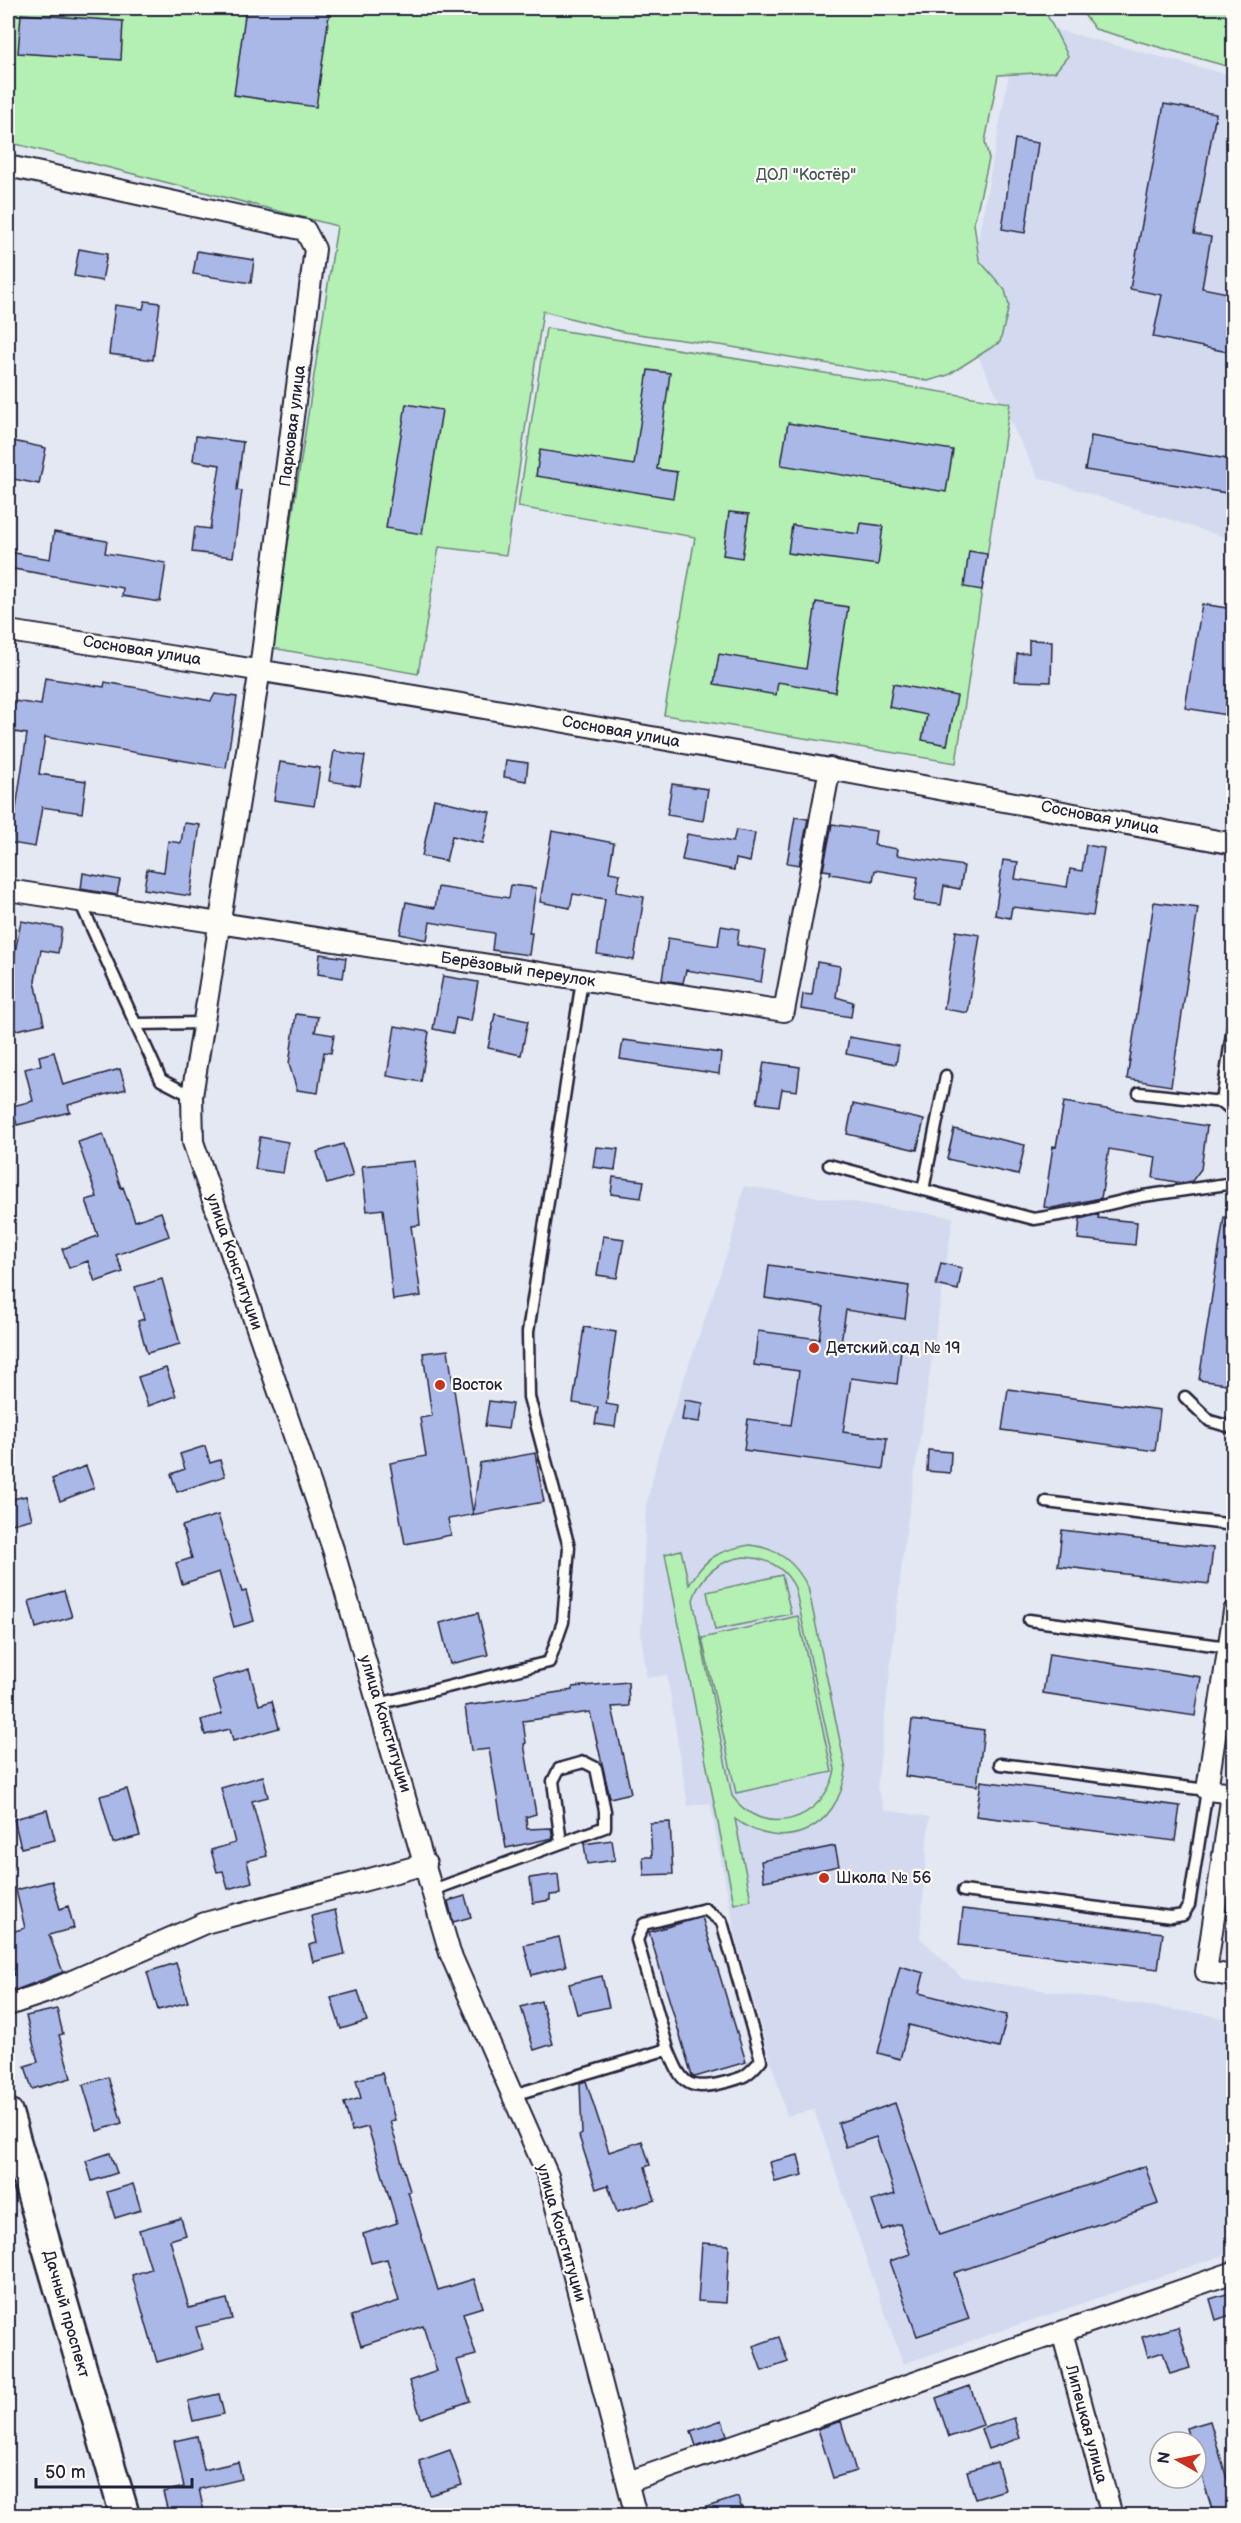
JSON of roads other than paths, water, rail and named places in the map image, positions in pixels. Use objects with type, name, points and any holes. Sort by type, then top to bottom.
[{"type":"street","name":"Парковая улица","points":[[8,166],[305,230],[315,249],[260,669],[220,924]]},
{"type":"street","name":"Сосновая улица","points":[[8,631],[260,669],[830,768],[1233,844]]},
{"type":"street","name":"Берёзовый переулок","points":[[8,890],[784,1011],[830,768]]},
{"type":"street","name":"улица Конституции","points":[[220,924],[192,1096],[193,1142],[333,1549],[450,1953],[548,2176],[636,2516]]},
{"type":"street","points":[[1233,1611],[1206,1790],[1226,1792],[1231,1801],[1206,1972],[1233,1976]]},
{"type":"street","points":[[8,2005],[47,1992],[205,1923],[426,1864]]},
{"type":"street","name":"Дачный проспект","points":[[8,2113],[125,2516]]},
{"type":"street","points":[[628,2482],[1233,2272]]},
{"type":"street","name":"Липецкая улица","points":[[1062,2332],[1112,2516]]},
{"type":"lane","points":[[80,902],[161,1080],[192,1096]]},
{"type":"lane","points":[[378,1704],[549,1662],[563,1622],[569,1547],[529,1397],[528,1332],[582,980]]},
{"type":"lane","points":[[1222,1102],[1233,1019]]},
{"type":"lane","points":[[136,1024],[203,1023]]},
{"type":"lane","points":[[922,1190],[945,1076]]},
{"type":"lane","points":[[1139,1093],[1222,1102],[1233,1112]]},
{"type":"lane","points":[[829,1165],[1034,1219],[1143,1196],[1233,1183]]},
{"type":"lane","points":[[1185,1397],[1210,1421],[1233,1428]]},
{"type":"lane","points":[[1046,1502],[1233,1525]]},
{"type":"lane","points":[[1029,1620],[1228,1647]]},
{"type":"lane","points":[[433,1890],[605,1827],[596,1768],[584,1762],[559,1770],[553,1781],[561,1843]]},
{"type":"lane","points":[[963,1891],[1171,1917],[1183,1915],[1189,1905],[1206,1790],[1000,1764]]},
{"type":"lane","points":[[705,1909],[722,1922],[760,2060],[747,2077],[701,2089],[690,2084],[678,2073],[668,2049],[637,1940],[644,1924],[705,1909]]},
{"type":"lane","points":[[513,2096],[668,2049]]},
{"type":"place","name":"Детский сад № 19","points":[[814,1348]]},
{"type":"place","name":"Восток","points":[[440,1385]]},
{"type":"place","name":"Школа № 56","points":[[824,1878]]},
{"type":"park label","name":"ДОЛ \"Костёр\"","points":[[806,175]]}]
